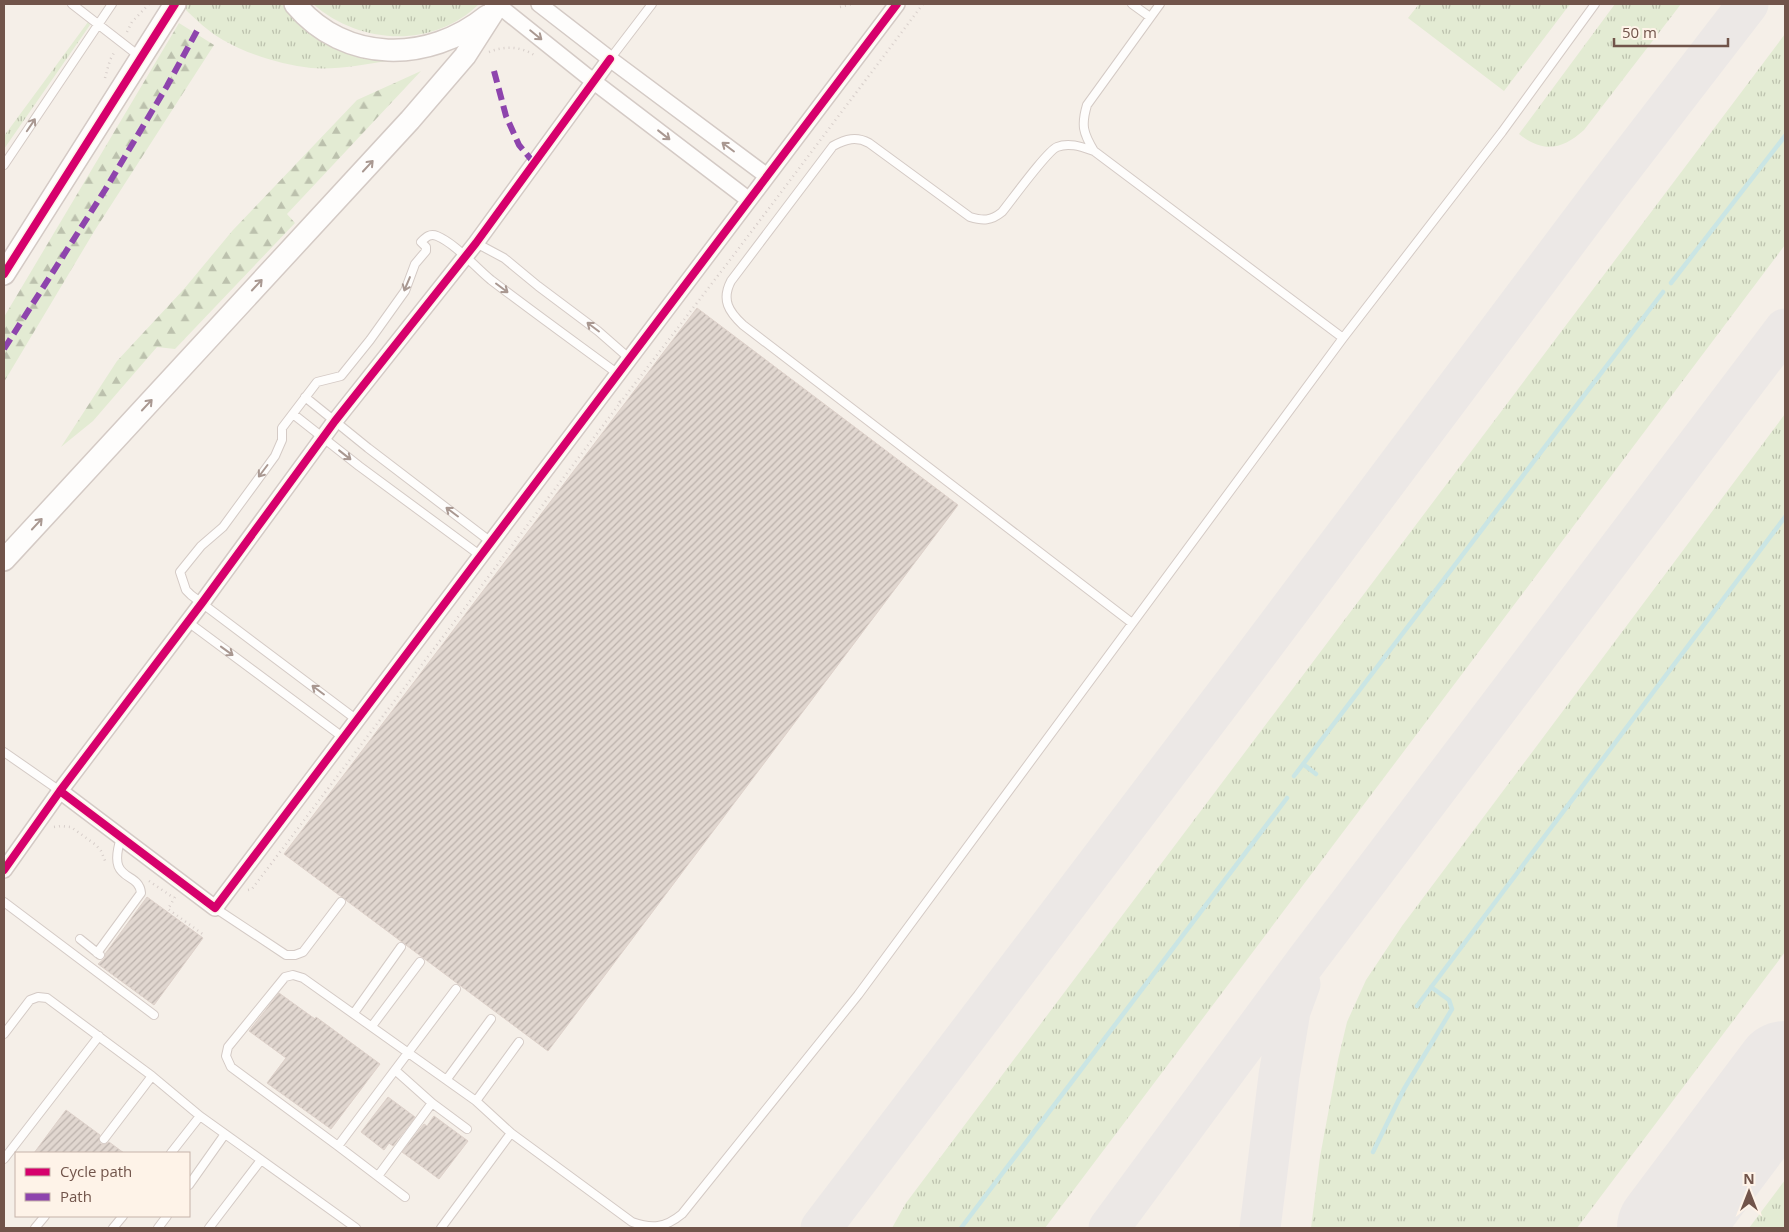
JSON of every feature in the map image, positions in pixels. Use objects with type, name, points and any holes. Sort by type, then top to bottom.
[{"type":"street","points":[[4,274],[175,4]]},
{"type":"street","points":[[295,4],[315,23],[336,36],[364,46],[394,50],[418,49],[452,39],[476,24],[498,5]]},
{"type":"street","points":[[539,4],[767,176]]},
{"type":"street","points":[[60,791],[215,908],[897,4]]},
{"type":"street","points":[[498,5],[749,200]]},
{"type":"street","points":[[4,560],[410,120],[465,56],[498,5]]},
{"type":"street","points":[[4,870],[60,791],[188,622],[335,421],[476,243],[610,59]]},
{"type":"lane","points":[[72,4],[141,58]]},
{"type":"lane","points":[[4,165],[112,4]]},
{"type":"lane","points":[[610,59],[652,4]]},
{"type":"lane","points":[[1132,4],[1150,17]]},
{"type":"lane","points":[[1094,151],[1084,130],[1083,119],[1087,104],[1160,4]]},
{"type":"lane","points":[[405,1197],[231,1067],[226,1056],[228,1047],[285,977],[293,975],[303,978],[354,1013],[476,1100],[511,1133],[632,1222],[645,1226],[671,1223],[688,1207],[858,995],[1344,338],[1502,132],[1595,4]]},
{"type":"lane","points":[[1132,624],[743,325],[729,310],[726,300],[727,289],[731,281],[833,146],[841,141],[850,138],[862,139],[869,143],[970,217],[979,220],[995,218],[1002,212],[1052,149],[1066,145],[1075,145],[1094,151],[1344,338]]},
{"type":"lane","points":[[357,720],[186,590],[180,572],[201,546],[223,527],[280,448],[282,428],[317,382],[341,376],[370,340],[405,291],[415,264],[426,251],[421,242],[427,236],[436,236],[618,374]]},
{"type":"lane","points":[[476,243],[504,258],[598,331],[630,359]]},
{"type":"lane","points":[[305,398],[491,542]]},
{"type":"lane","points":[[293,414],[481,556]]},
{"type":"lane","points":[[188,622],[344,738]]},
{"type":"lane","points":[[4,752],[60,791]]},
{"type":"lane","points":[[80,939],[99,954],[141,893],[139,887],[121,872],[117,865],[121,838]]},
{"type":"lane","points":[[4,902],[154,1015]]},
{"type":"lane","points":[[215,908],[286,955],[295,955],[303,952],[341,902]]},
{"type":"lane","points":[[354,1013],[401,948]]},
{"type":"lane","points":[[372,1026],[420,962]]},
{"type":"lane","points":[[338,1146],[456,989]]},
{"type":"lane","points":[[4,1034],[30,1000],[47,998],[152,1076],[200,1116],[352,1227]]},
{"type":"lane","points":[[447,1079],[491,1019]]},
{"type":"lane","points":[[4,1159],[99,1036]]},
{"type":"lane","points":[[476,1100],[519,1042]]},
{"type":"lane","points":[[395,1070],[432,1103],[467,1129]]},
{"type":"lane","points":[[104,1139],[152,1076]]},
{"type":"lane","points":[[378,1176],[432,1103]]},
{"type":"lane","points":[[172,1152],[200,1116]]},
{"type":"lane","points":[[441,1228],[511,1133]]},
{"type":"lane","points":[[190,1184],[225,1134]]},
{"type":"lane","points":[[209,1228],[261,1160]]},
{"type":"lane","points":[[35,1228],[44,1217]]},
{"type":"lane","points":[[113,1228],[122,1217]]},
{"type":"lane","points":[[158,1228],[165,1217]]},
{"type":"path","points":[[840,7],[852,4]]},
{"type":"path","points":[[620,403],[924,4]]},
{"type":"path","points":[[485,54],[510,47],[528,51],[534,55]]},
{"type":"path","points":[[841,99],[848,104]]},
{"type":"path","points":[[51,828],[71,827],[101,851],[112,875],[115,877],[121,872]]},
{"type":"path","points":[[174,898],[168,909],[204,935]]},
{"type":"green space","points":[[187,4],[282,4],[302,25],[387,61],[330,68],[300,67],[277,62],[243,50],[218,37],[184,8]]},
{"type":"green space","points":[[313,4],[479,4],[461,19],[440,29],[419,35],[396,36],[374,34],[352,28],[332,18]]},
{"type":"green space","points":[[1419,4],[1570,4],[1504,91],[1408,18]]},
{"type":"green space","points":[[1615,4],[1681,4],[1584,130],[1576,137],[1568,142],[1552,147],[1536,144],[1519,134]]},
{"type":"green space","points":[[88,22],[90,25],[4,149],[4,136]]},
{"type":"green space","points":[[179,23],[214,45],[95,230],[4,382],[4,317]]},
{"type":"green space","points":[[1785,34],[1785,245],[1045,1228],[892,1228],[906,1203]]},
{"type":"green space","points":[[421,71],[287,214],[295,223],[175,349],[157,347],[93,421],[61,447],[117,361],[184,289],[233,230],[357,100]]},
{"type":"green space","points":[[1785,414],[1785,952],[1577,1228],[1311,1228],[1320,1157],[1338,1060],[1347,1022],[1366,980],[1402,926]]},
{"type":"green space","points":[[1785,1180],[1785,1228],[1749,1228]]},
{"type":"building","points":[[697,308],[958,505],[548,1051],[284,854]]},
{"type":"building","points":[[147,897],[203,938],[154,1005],[98,964],[105,958],[105,954]]},
{"type":"building","points":[[279,993],[315,1019],[316,1017],[380,1064],[331,1129],[267,1083],[286,1058],[249,1031]]},
{"type":"building","points":[[388,1097],[415,1117],[393,1146],[389,1143],[384,1150],[361,1132]]},
{"type":"building","points":[[66,1110],[100,1135],[99,1141],[101,1144],[109,1142],[123,1152],[35,1152]]},
{"type":"building","points":[[434,1116],[468,1141],[439,1179],[402,1152],[424,1124],[427,1126]]},
{"type":"waterway","points":[[1671,283],[1785,136]]},
{"type":"waterway","points":[[1294,776],[1663,292]]},
{"type":"waterway","points":[[1417,1006],[1785,517]]},
{"type":"waterway","points":[[1303,764],[1316,774]]},
{"type":"waterway","points":[[961,1228],[1287,798]]},
{"type":"waterway","points":[[1373,1152],[1404,1089],[1452,1009],[1449,1000],[1431,987]]},
{"type":"taxiway","points":[[821,1228],[1249,664],[1604,191],[1748,4]]},
{"type":"taxiway","points":[[1109,1228],[1307,960],[1785,329]]},
{"type":"taxiway","points":[[1260,1228],[1279,1076],[1290,1011],[1300,984]]},
{"type":"runway","points":[[1668,1228],[1785,1072]]},
{"type":"marked path","points":[[4,349],[105,190],[167,86],[198,29]]},
{"type":"marked path","points":[[494,71],[506,116],[519,145],[534,163]]},
{"type":"cycle path","points":[[4,274],[175,4]]},
{"type":"cycle path","points":[[4,870],[60,791],[215,908],[897,4]]},
{"type":"cycle path","points":[[60,791],[202,603],[335,421],[476,243],[610,59]]}]
